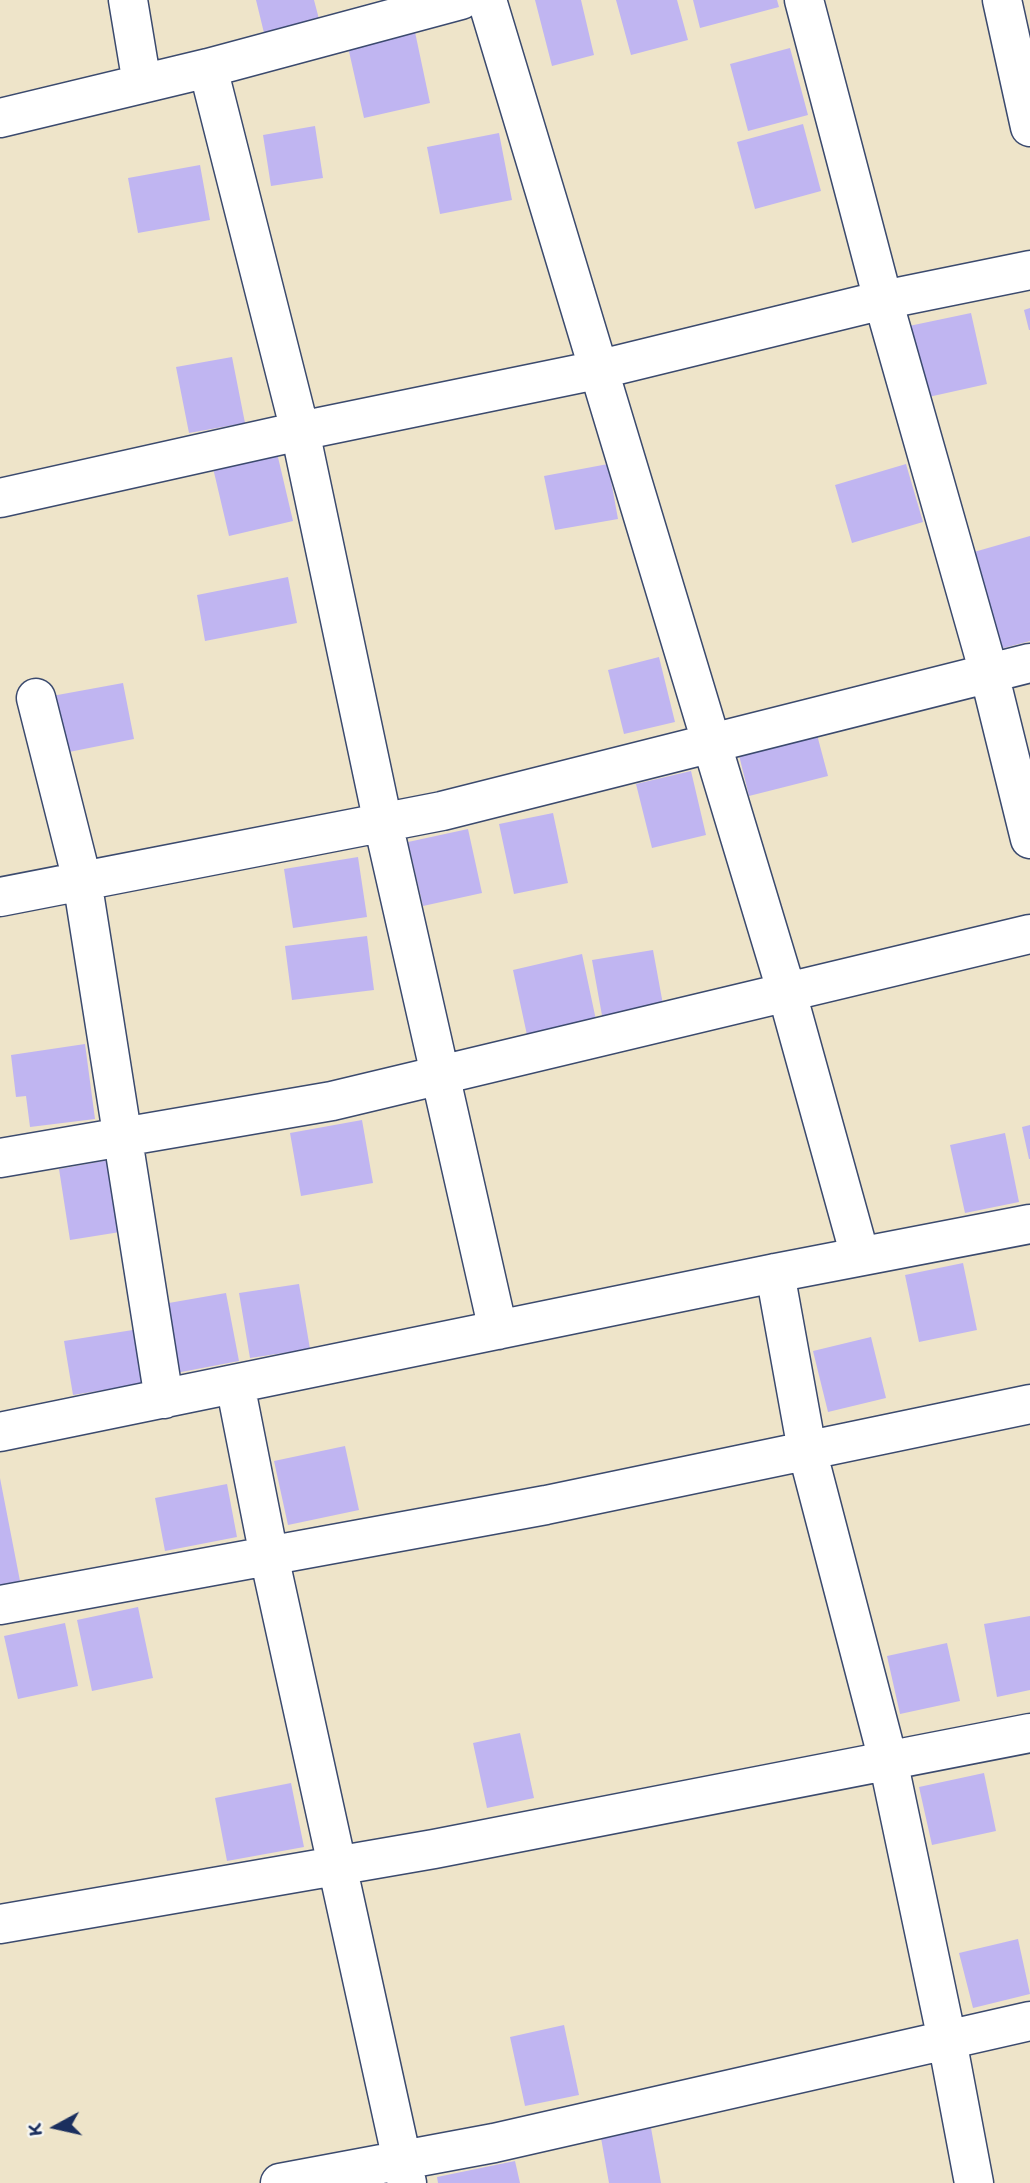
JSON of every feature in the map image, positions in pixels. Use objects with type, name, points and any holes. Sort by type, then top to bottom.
[{"type":"street","points":[[128,0],[142,84]]},
{"type":"street","points":[[0,118],[208,68],[461,0]]},
{"type":"street","points":[[487,0],[787,993],[860,1256]]},
{"type":"street","points":[[804,0],[883,300],[989,673],[1030,839]]},
{"type":"street","points":[[1002,0],[1030,127]]},
{"type":"street","points":[[208,68],[300,431],[383,823],[498,1330]]},
{"type":"street","points":[[0,498],[300,431],[597,370],[883,300],[1030,270]]},
{"type":"street","points":[[0,897],[383,823],[1030,663]]},
{"type":"street","points":[[36,698],[82,880],[164,1399]]},
{"type":"street","points":[[0,1158],[121,1135],[332,1101],[1030,934]]},
{"type":"street","points":[[0,1432],[775,1273],[1030,1224]]},
{"type":"street","points":[[775,1273],[807,1450],[888,1760],[974,2183]]},
{"type":"street","points":[[235,1384],[269,1556],[405,2171]]},
{"type":"street","points":[[0,1605],[547,1505],[1030,1404]]},
{"type":"street","points":[[0,1924],[339,1866],[1030,1732]]},
{"type":"street","points":[[280,2183],[405,2171],[494,2143],[1030,2021]]},
{"type":"building","points":[[256,0],[314,0],[319,19],[264,33]]},
{"type":"building","points":[[535,0],[581,0],[594,55],[552,66]]},
{"type":"building","points":[[616,0],[677,0],[688,40],[631,55]]},
{"type":"building","points":[[693,0],[777,0],[779,7],[700,28]]},
{"type":"building","points":[[415,32],[430,103],[364,118],[348,47]]},
{"type":"building","points":[[790,48],[808,115],[748,131],[730,64]]},
{"type":"building","points":[[803,124],[821,191],[755,209],[737,142]]},
{"type":"building","points":[[315,126],[323,178],[271,186],[263,135]]},
{"type":"building","points":[[499,133],[512,200],[440,214],[427,147]]},
{"type":"building","points":[[200,165],[210,220],[138,233],[128,178]]},
{"type":"building","points":[[1030,308],[1030,330],[1029,330],[1024,310]]},
{"type":"building","points":[[971,313],[987,384],[924,398],[909,326]]},
{"type":"building","points":[[232,357],[245,423],[189,433],[176,367]]},
{"type":"building","points":[[277,453],[293,521],[229,536],[213,468]]},
{"type":"building","points":[[608,464],[618,519],[555,530],[544,476]]},
{"type":"building","points":[[906,464],[923,522],[852,543],[835,485]]},
{"type":"building","points":[[1030,536],[1030,641],[1000,649],[974,552]]},
{"type":"building","points":[[288,577],[297,623],[205,641],[197,595]]},
{"type":"building","points":[[659,657],[675,722],[624,734],[608,670]]},
{"type":"building","points":[[123,683],[134,739],[64,753],[52,696]]},
{"type":"building","points":[[816,731],[828,776],[749,796],[738,751]]},
{"type":"building","points":[[691,771],[706,835],[652,848],[636,784]]},
{"type":"building","points":[[553,813],[568,883],[514,894],[499,824]]},
{"type":"building","points":[[468,829],[482,893],[423,906],[408,842]]},
{"type":"building","points":[[358,857],[367,917],[293,928],[284,869]]},
{"type":"building","points":[[367,936],[374,990],[292,1000],[285,946]]},
{"type":"building","points":[[653,950],[664,1010],[603,1021],[592,960]]},
{"type":"building","points":[[582,954],[596,1020],[527,1035],[513,970]]},
{"type":"building","points":[[85,1044],[95,1119],[30,1127],[26,1096],[16,1097],[11,1055]]},
{"type":"building","points":[[362,1120],[373,1183],[301,1196],[290,1133]]},
{"type":"building","points":[[1030,1125],[1030,1159],[1029,1159],[1022,1127]]},
{"type":"building","points":[[1005,1133],[1019,1202],[965,1213],[950,1145]]},
{"type":"building","points":[[109,1160],[120,1232],[70,1240],[59,1169]]},
{"type":"building","points":[[963,1263],[977,1330],[919,1342],[905,1275]]},
{"type":"building","points":[[299,1284],[310,1349],[250,1358],[239,1293]]},
{"type":"building","points":[[226,1293],[239,1361],[176,1373],[163,1304]]},
{"type":"building","points":[[139,1329],[148,1383],[73,1395],[64,1341]]},
{"type":"building","points":[[871,1337],[886,1398],[828,1412],[813,1351]]},
{"type":"building","points":[[345,1446],[359,1510],[288,1525],[274,1461]]},
{"type":"building","points":[[0,1478],[20,1581],[0,1585]]},
{"type":"building","points":[[227,1484],[237,1537],[165,1551],[155,1498]]},
{"type":"building","points":[[138,1607],[153,1678],[92,1691],[77,1620]]},
{"type":"building","points":[[1030,1616],[1030,1690],[997,1697],[984,1624]]},
{"type":"building","points":[[65,1623],[78,1686],[18,1699],[4,1636]]},
{"type":"building","points":[[947,1643],[960,1701],[900,1714],[887,1656]]},
{"type":"building","points":[[520,1733],[534,1798],[487,1808],[473,1743]]},
{"type":"building","points":[[984,1773],[996,1831],[932,1845],[919,1787]]},
{"type":"building","points":[[291,1783],[304,1847],[227,1861],[215,1798]]},
{"type":"building","points":[[1018,1939],[1030,1994],[973,2008],[959,1953]]},
{"type":"building","points":[[564,2025],[579,2095],[525,2106],[510,2037]]},
{"type":"building","points":[[651,2128],[661,2183],[609,2183],[601,2138]]},
{"type":"building","points":[[515,2161],[520,2183],[438,2183],[437,2177]]}]
